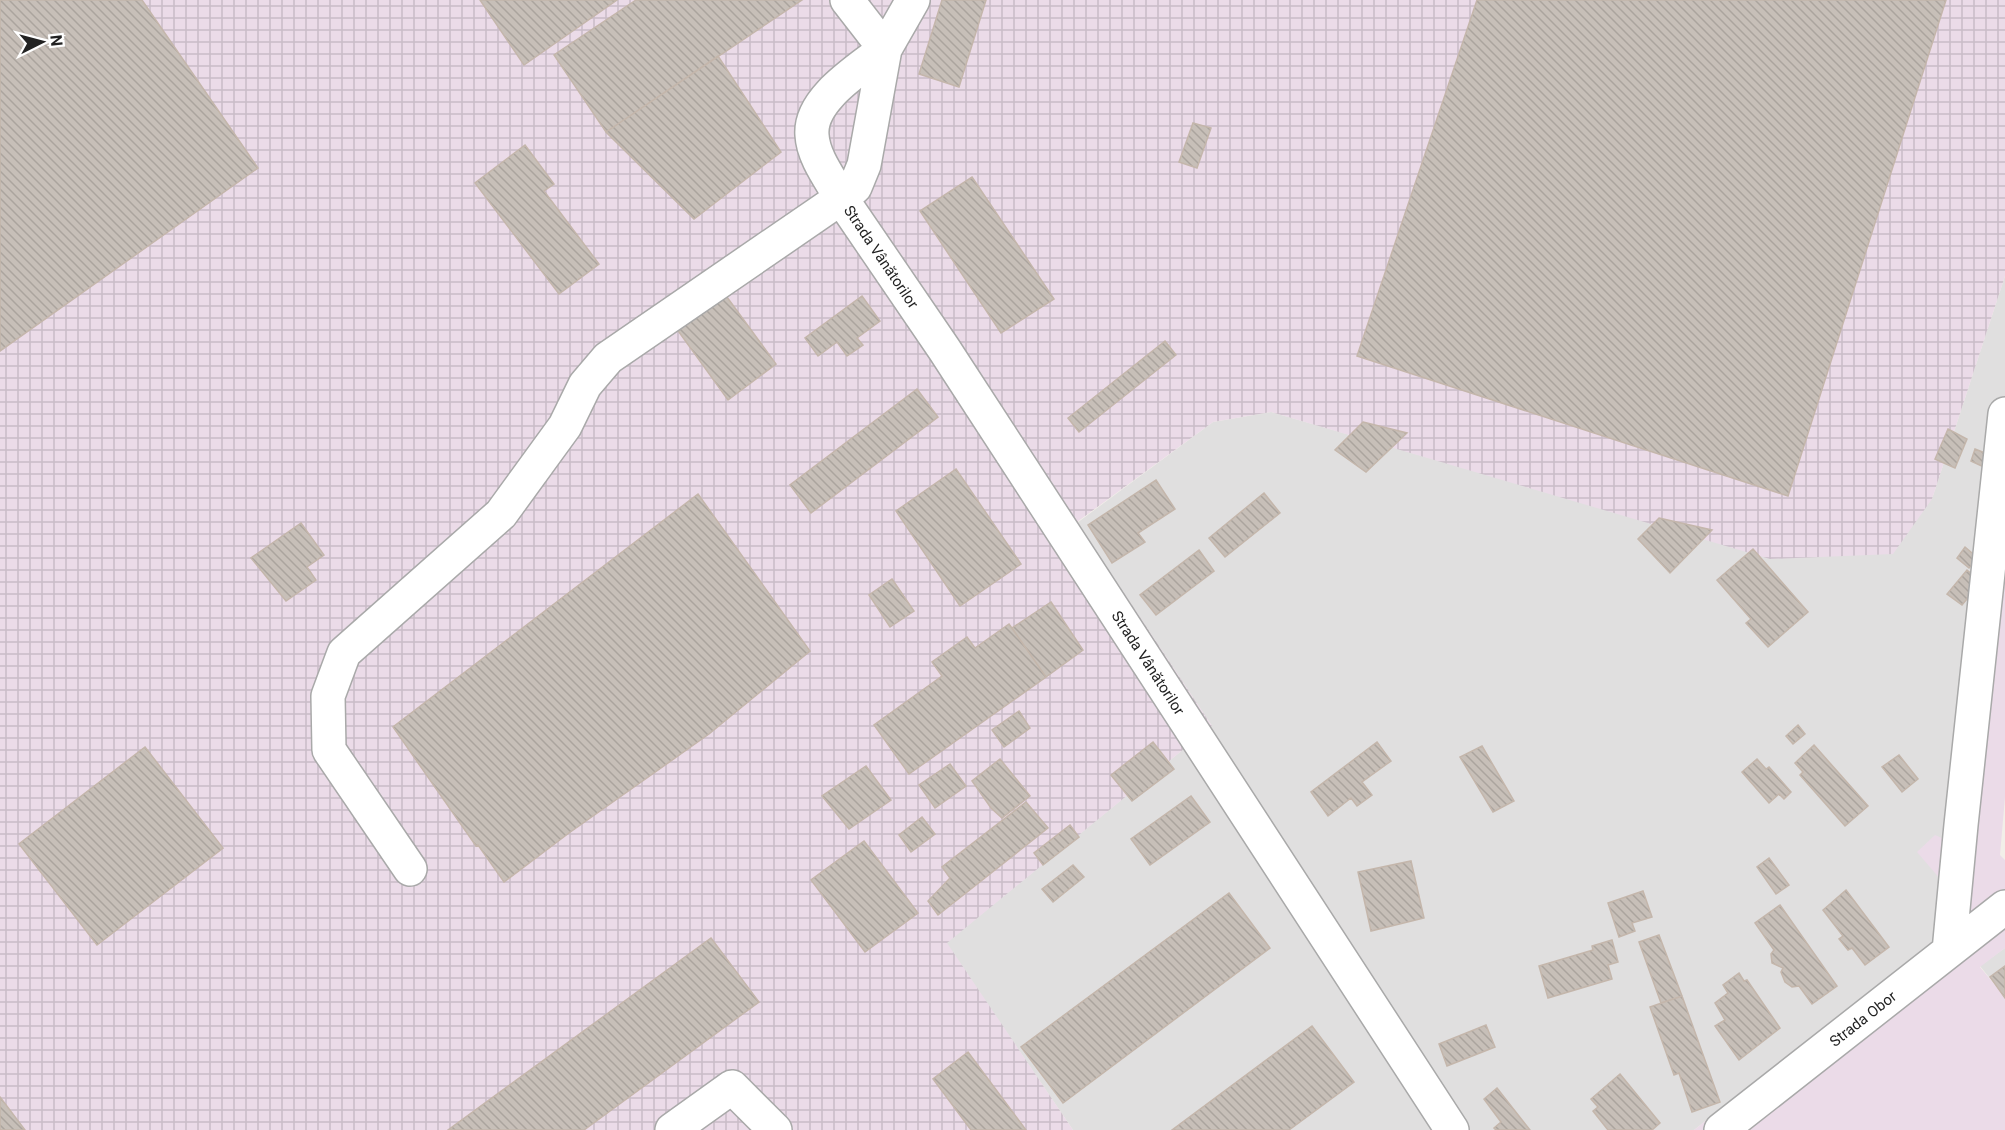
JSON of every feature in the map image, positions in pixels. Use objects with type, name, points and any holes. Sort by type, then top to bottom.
[{"type":"street","points":[[847,0],[885,49]]},
{"type":"street","name":"Strada Vânătorilor","points":[[841,198],[855,186],[864,165],[885,49],[913,0]]},
{"type":"street","name":"Strada Vânătorilor","points":[[885,49],[829,95],[814,117],[812,136],[818,156],[841,198],[944,349],[1452,1130]]},
{"type":"street","points":[[410,869],[329,750],[328,696],[344,653],[501,513],[565,426],[585,385],[608,358],[841,198]]},
{"type":"street","points":[[1949,951],[2005,414]]},
{"type":"street","name":"Strada Obor","points":[[1720,1130],[2005,907]]},
{"type":"street","points":[[672,1130],[732,1087],[775,1130]]},
{"type":"shaded area","points":[[0,0],[2005,0],[2005,276],[1932,499],[1893,554],[1770,559],[1271,412],[1213,422],[1077,522],[1212,726],[947,943],[1073,1130],[0,1130]]},
{"type":"shaded area","points":[[2005,276],[2005,490],[1953,894],[1946,931],[1694,1130],[1073,1130],[946,943],[1212,726],[1077,523],[1213,422],[1271,412],[1488,475],[1932,499]]},
{"type":"shaded area","points":[[2005,490],[2005,797],[2000,855],[2005,860],[2005,948],[1980,967],[2005,997],[2005,1130],[1694,1130],[1946,931],[1953,894],[1917,852],[1935,835],[1969,850]]},
{"type":"shaded area","points":[[2005,948],[2005,997],[1980,966]]},
{"type":"building","points":[[0,0],[142,0],[258,168],[0,351]]},
{"type":"building","points":[[480,0],[617,0],[524,65]]},
{"type":"building","points":[[636,0],[802,0],[606,132],[554,55]]},
{"type":"building","points":[[942,0],[986,0],[959,87],[919,74]]},
{"type":"building","points":[[1477,0],[1946,0],[1788,496],[1357,356]]},
{"type":"building","points":[[718,56],[781,152],[694,219],[606,132]]},
{"type":"building","points":[[1193,123],[1211,128],[1197,168],[1179,162]]},
{"type":"building","points":[[525,145],[554,184],[544,191],[599,264],[559,294],[475,183]]},
{"type":"building","points":[[972,177],[1054,299],[1001,333],[920,211]]},
{"type":"building","points":[[724,293],[776,364],[728,400],[676,328]]},
{"type":"building","points":[[862,296],[880,321],[857,338],[863,345],[847,356],[837,342],[818,356],[805,338]]},
{"type":"building","points":[[1165,341],[1176,355],[1079,432],[1068,418]]},
{"type":"building","points":[[917,389],[938,417],[811,513],[790,485]]},
{"type":"building","points":[[1363,422],[1407,433],[1366,472],[1335,450]]},
{"type":"building","points":[[1948,429],[1967,439],[1955,468],[1935,459]]},
{"type":"building","points":[[1975,449],[1990,455],[1986,468],[1971,461]]},
{"type":"building","points":[[956,469],[1021,564],[960,606],[896,511]]},
{"type":"building","points":[[1156,480],[1175,509],[1138,533],[1145,542],[1112,563],[1088,525]]},
{"type":"building","points":[[1264,493],[1280,513],[1225,557],[1209,538]]},
{"type":"building","points":[[698,494],[810,651],[709,734],[504,882],[478,845],[476,846],[393,727]]},
{"type":"building","points":[[1659,518],[1712,530],[1670,573],[1638,539]]},
{"type":"building","points":[[301,523],[324,555],[307,567],[316,580],[286,601],[251,558]]},
{"type":"building","points":[[1965,547],[1978,558],[1969,568],[1957,558]]},
{"type":"building","points":[[1753,549],[1808,612],[1768,647],[1746,623],[1751,619],[1717,580]]},
{"type":"building","points":[[1199,550],[1214,571],[1156,615],[1140,595]]},
{"type":"building","points":[[1967,570],[1981,582],[1962,605],[1947,594]]},
{"type":"building","points":[[892,579],[914,611],[890,627],[869,595]]},
{"type":"building","points":[[1051,602],[1083,650],[1046,677],[1012,628]]},
{"type":"building","points":[[1009,624],[1046,677],[909,774],[874,725],[942,676],[932,662],[967,637],[975,648]]},
{"type":"building","points":[[1019,711],[1030,728],[1004,747],[992,730]]},
{"type":"building","points":[[1798,725],[1805,734],[1793,744],[1786,736]]},
{"type":"building","points":[[1153,742],[1174,769],[1132,801],[1111,775]]},
{"type":"building","points":[[1377,742],[1391,761],[1362,782],[1372,795],[1357,806],[1351,798],[1328,816],[1311,792]]},
{"type":"building","points":[[1814,745],[1868,806],[1845,826],[1800,775],[1803,772],[1795,763]]},
{"type":"building","points":[[1482,746],[1514,801],[1493,812],[1460,757]]},
{"type":"building","points":[[145,747],[223,848],[97,945],[19,844]]},
{"type":"building","points":[[1899,755],[1918,779],[1902,792],[1882,767]]},
{"type":"building","points":[[1000,759],[1030,796],[1002,818],[991,808],[972,781]]},
{"type":"building","points":[[1757,759],[1766,769],[1769,767],[1791,792],[1784,799],[1779,794],[1769,803],[1742,772]]},
{"type":"building","points":[[950,764],[966,786],[935,808],[919,785]]},
{"type":"building","points":[[866,766],[891,800],[849,829],[822,796]]},
{"type":"building","points":[[1191,796],[1210,822],[1150,865],[1131,839]]},
{"type":"building","points":[[1026,802],[1048,828],[938,915],[928,901],[950,878],[942,867]]},
{"type":"building","points":[[922,817],[935,834],[911,852],[899,835]]},
{"type":"building","points":[[1070,825],[1079,837],[1043,865],[1034,853]]},
{"type":"building","points":[[864,841],[918,913],[865,952],[811,880]]},
{"type":"building","points":[[1769,858],[1789,885],[1776,894],[1757,867]]},
{"type":"building","points":[[1411,861],[1424,918],[1371,931],[1358,872]]},
{"type":"building","points":[[1073,865],[1084,877],[1053,902],[1042,889]]},
{"type":"building","points":[[1846,890],[1889,947],[1865,965],[1852,948],[1848,950],[1839,939],[1843,936],[1823,910]]},
{"type":"building","points":[[1643,891],[1652,917],[1632,923],[1635,931],[1619,937],[1608,903]]},
{"type":"building","points":[[1229,893],[1270,948],[1063,1103],[1021,1047]]},
{"type":"building","points":[[1780,905],[1837,986],[1812,1004],[1799,986],[1792,987],[1785,982],[1781,972],[1783,968],[1772,963],[1771,954],[1774,950],[1755,923]]},
{"type":"building","points":[[1659,935],[1682,996],[1661,1003],[1639,942]]},
{"type":"building","points":[[711,938],[759,1002],[584,1130],[448,1130]]},
{"type":"building","points":[[1612,940],[1618,962],[1608,965],[1612,979],[1548,998],[1539,966],[1593,950],[1592,946]]},
{"type":"building","points":[[2005,966],[2005,998],[1990,977]]},
{"type":"building","points":[[1739,973],[1744,981],[1747,980],[1780,1028],[1739,1060],[1715,1026],[1725,1020],[1715,1003],[1728,993],[1723,985]]},
{"type":"building","points":[[1682,996],[1720,1102],[1692,1112],[1679,1073],[1674,1075],[1650,1007]]},
{"type":"building","points":[[1486,1025],[1495,1047],[1447,1066],[1439,1044]]},
{"type":"building","points":[[1312,1026],[1354,1082],[1289,1130],[1172,1130]]},
{"type":"building","points":[[968,1052],[1026,1130],[971,1130],[933,1079]]},
{"type":"building","points":[[1620,1074],[1660,1123],[1652,1130],[1608,1130],[1593,1111],[1598,1107],[1591,1099]]},
{"type":"building","points":[[1497,1088],[1530,1130],[1496,1130],[1494,1128],[1501,1122],[1484,1099]]},
{"type":"building","points":[[0,1097],[25,1130],[0,1130]]}]
